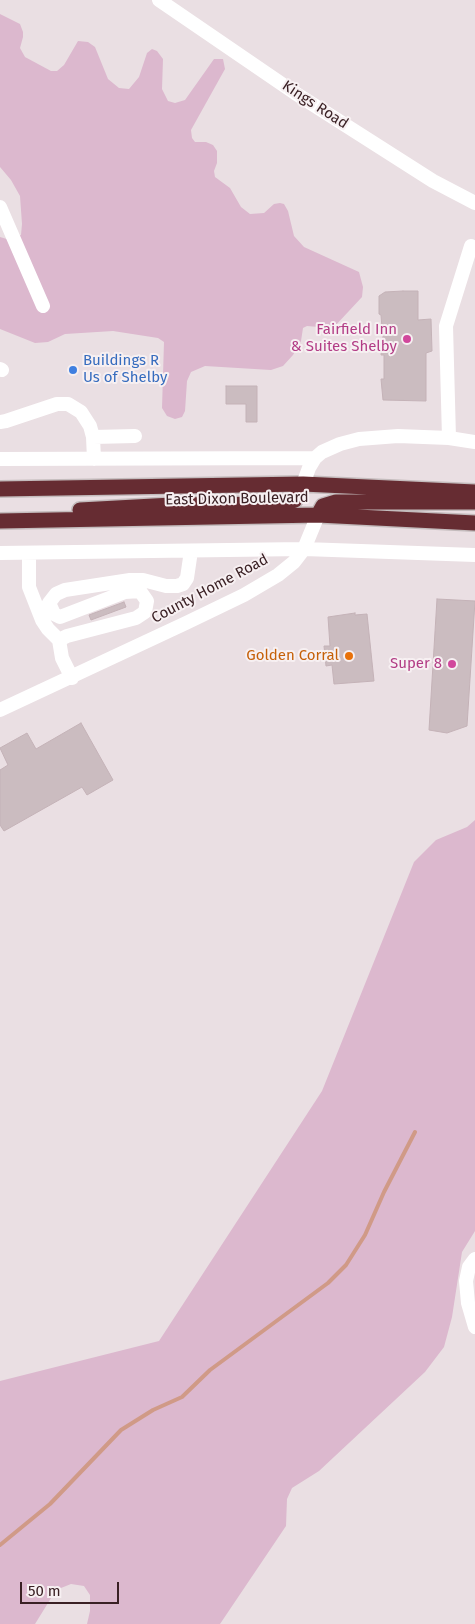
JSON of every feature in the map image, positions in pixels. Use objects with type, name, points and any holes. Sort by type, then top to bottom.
[{"type":"highway","name":"East Dixon Boulevard","points":[[0,489],[303,484],[475,492]]},
{"type":"highway","points":[[51,520],[70,510],[282,504],[295,500],[303,484]]},
{"type":"highway","points":[[318,516],[324,506],[336,502],[475,502]]},
{"type":"highway","name":"East Dixon Boulevard","points":[[0,521],[318,516],[475,523]]},
{"type":"street","name":"Kings Road","points":[[159,0],[296,94],[433,181],[475,203]]},
{"type":"street","points":[[0,207],[43,306]]},
{"type":"street","points":[[448,438],[446,326],[471,246]]},
{"type":"street","points":[[0,422],[57,404],[68,404],[81,412],[90,426],[93,437],[94,459]]},
{"type":"street","points":[[93,437],[136,436]]},
{"type":"street","points":[[0,459],[316,458],[330,448],[359,439],[398,436],[448,438],[475,442]]},
{"type":"street","name":"East Dixon Boulevard","points":[[303,484],[309,468],[316,458]]},
{"type":"street","name":"County Home Road","points":[[0,710],[72,678],[244,594],[278,575],[294,562],[304,550],[318,516]]},
{"type":"street","points":[[59,640],[66,636],[136,618],[144,612],[147,601],[140,591],[131,591],[60,617],[54,614],[49,603],[56,594],[65,590],[130,580],[143,580],[166,586],[177,586],[183,584],[187,578],[191,550]]},
{"type":"street","points":[[0,553],[304,550],[475,555]]},
{"type":"street","points":[[29,553],[29,587],[42,620],[59,640],[62,658],[72,678]]},
{"type":"street","points":[[474,1318],[468,1303],[466,1281],[469,1267],[475,1259]]},
{"type":"shaded area","points":[[0,14],[20,24],[23,37],[20,48],[25,57],[51,71],[57,71],[64,65],[78,41],[88,42],[95,47],[108,79],[119,88],[129,89],[139,77],[147,53],[152,49],[157,51],[163,59],[162,89],[168,101],[175,103],[185,100],[214,59],[223,59],[225,69],[191,130],[192,138],[195,142],[206,142],[213,145],[217,151],[215,177],[230,188],[241,207],[250,214],[264,213],[274,204],[284,204],[288,211],[294,236],[304,247],[359,272],[363,287],[362,297],[335,326],[330,328],[307,326],[303,328],[301,341],[293,355],[283,366],[271,370],[205,366],[191,372],[187,381],[185,411],[182,417],[175,419],[167,416],[162,408],[164,342],[158,338],[113,331],[65,334],[48,342],[35,343],[0,329],[0,237],[10,240],[21,235],[22,224],[20,196],[11,180],[0,167]]},
{"type":"shaded area","points":[[475,820],[475,1231],[462,1252],[452,1317],[444,1347],[425,1372],[319,1471],[292,1488],[287,1499],[286,1526],[220,1624],[87,1624],[90,1611],[90,1595],[84,1586],[71,1584],[56,1590],[35,1624],[0,1624],[0,1381],[159,1341],[322,1091],[414,862],[436,840],[467,827]]},
{"type":"building","name":"Fairfield Inn & Suites Shelby","points":[[418,291],[418,320],[431,319],[432,351],[426,353],[426,401],[383,400],[381,379],[384,379],[384,355],[381,355],[384,328],[382,328],[381,315],[379,314],[379,296],[385,292]]},
{"type":"building","points":[[226,386],[257,386],[257,422],[246,422],[246,404],[226,404]]},
{"type":"building","name":"Super 8","points":[[437,599],[475,601],[467,726],[447,733],[429,730]]},
{"type":"building","points":[[124,602],[126,607],[91,620],[89,615]]},
{"type":"building","name":"Golden Corral","points":[[355,613],[355,615],[367,614],[374,681],[334,684],[332,665],[326,666],[324,646],[330,646],[328,617]]},
{"type":"building","points":[[81,723],[113,780],[87,795],[82,787],[4,831],[0,825],[0,770],[8,765],[0,748],[27,733],[36,749]]},
{"type":"waterway","points":[[0,1545],[50,1504],[121,1430],[153,1410],[182,1397],[210,1370],[328,1283],[346,1265],[365,1235],[384,1192],[415,1132]]},
{"type":"place","name":"Fairfield Inn & Suites Shelby","points":[[407,339]]},
{"type":"place","name":"Buildings R Us of Shelby","points":[[73,370]]},
{"type":"place","name":"Golden Corral","points":[[349,656]]},
{"type":"place","name":"Super 8","points":[[452,664]]}]
